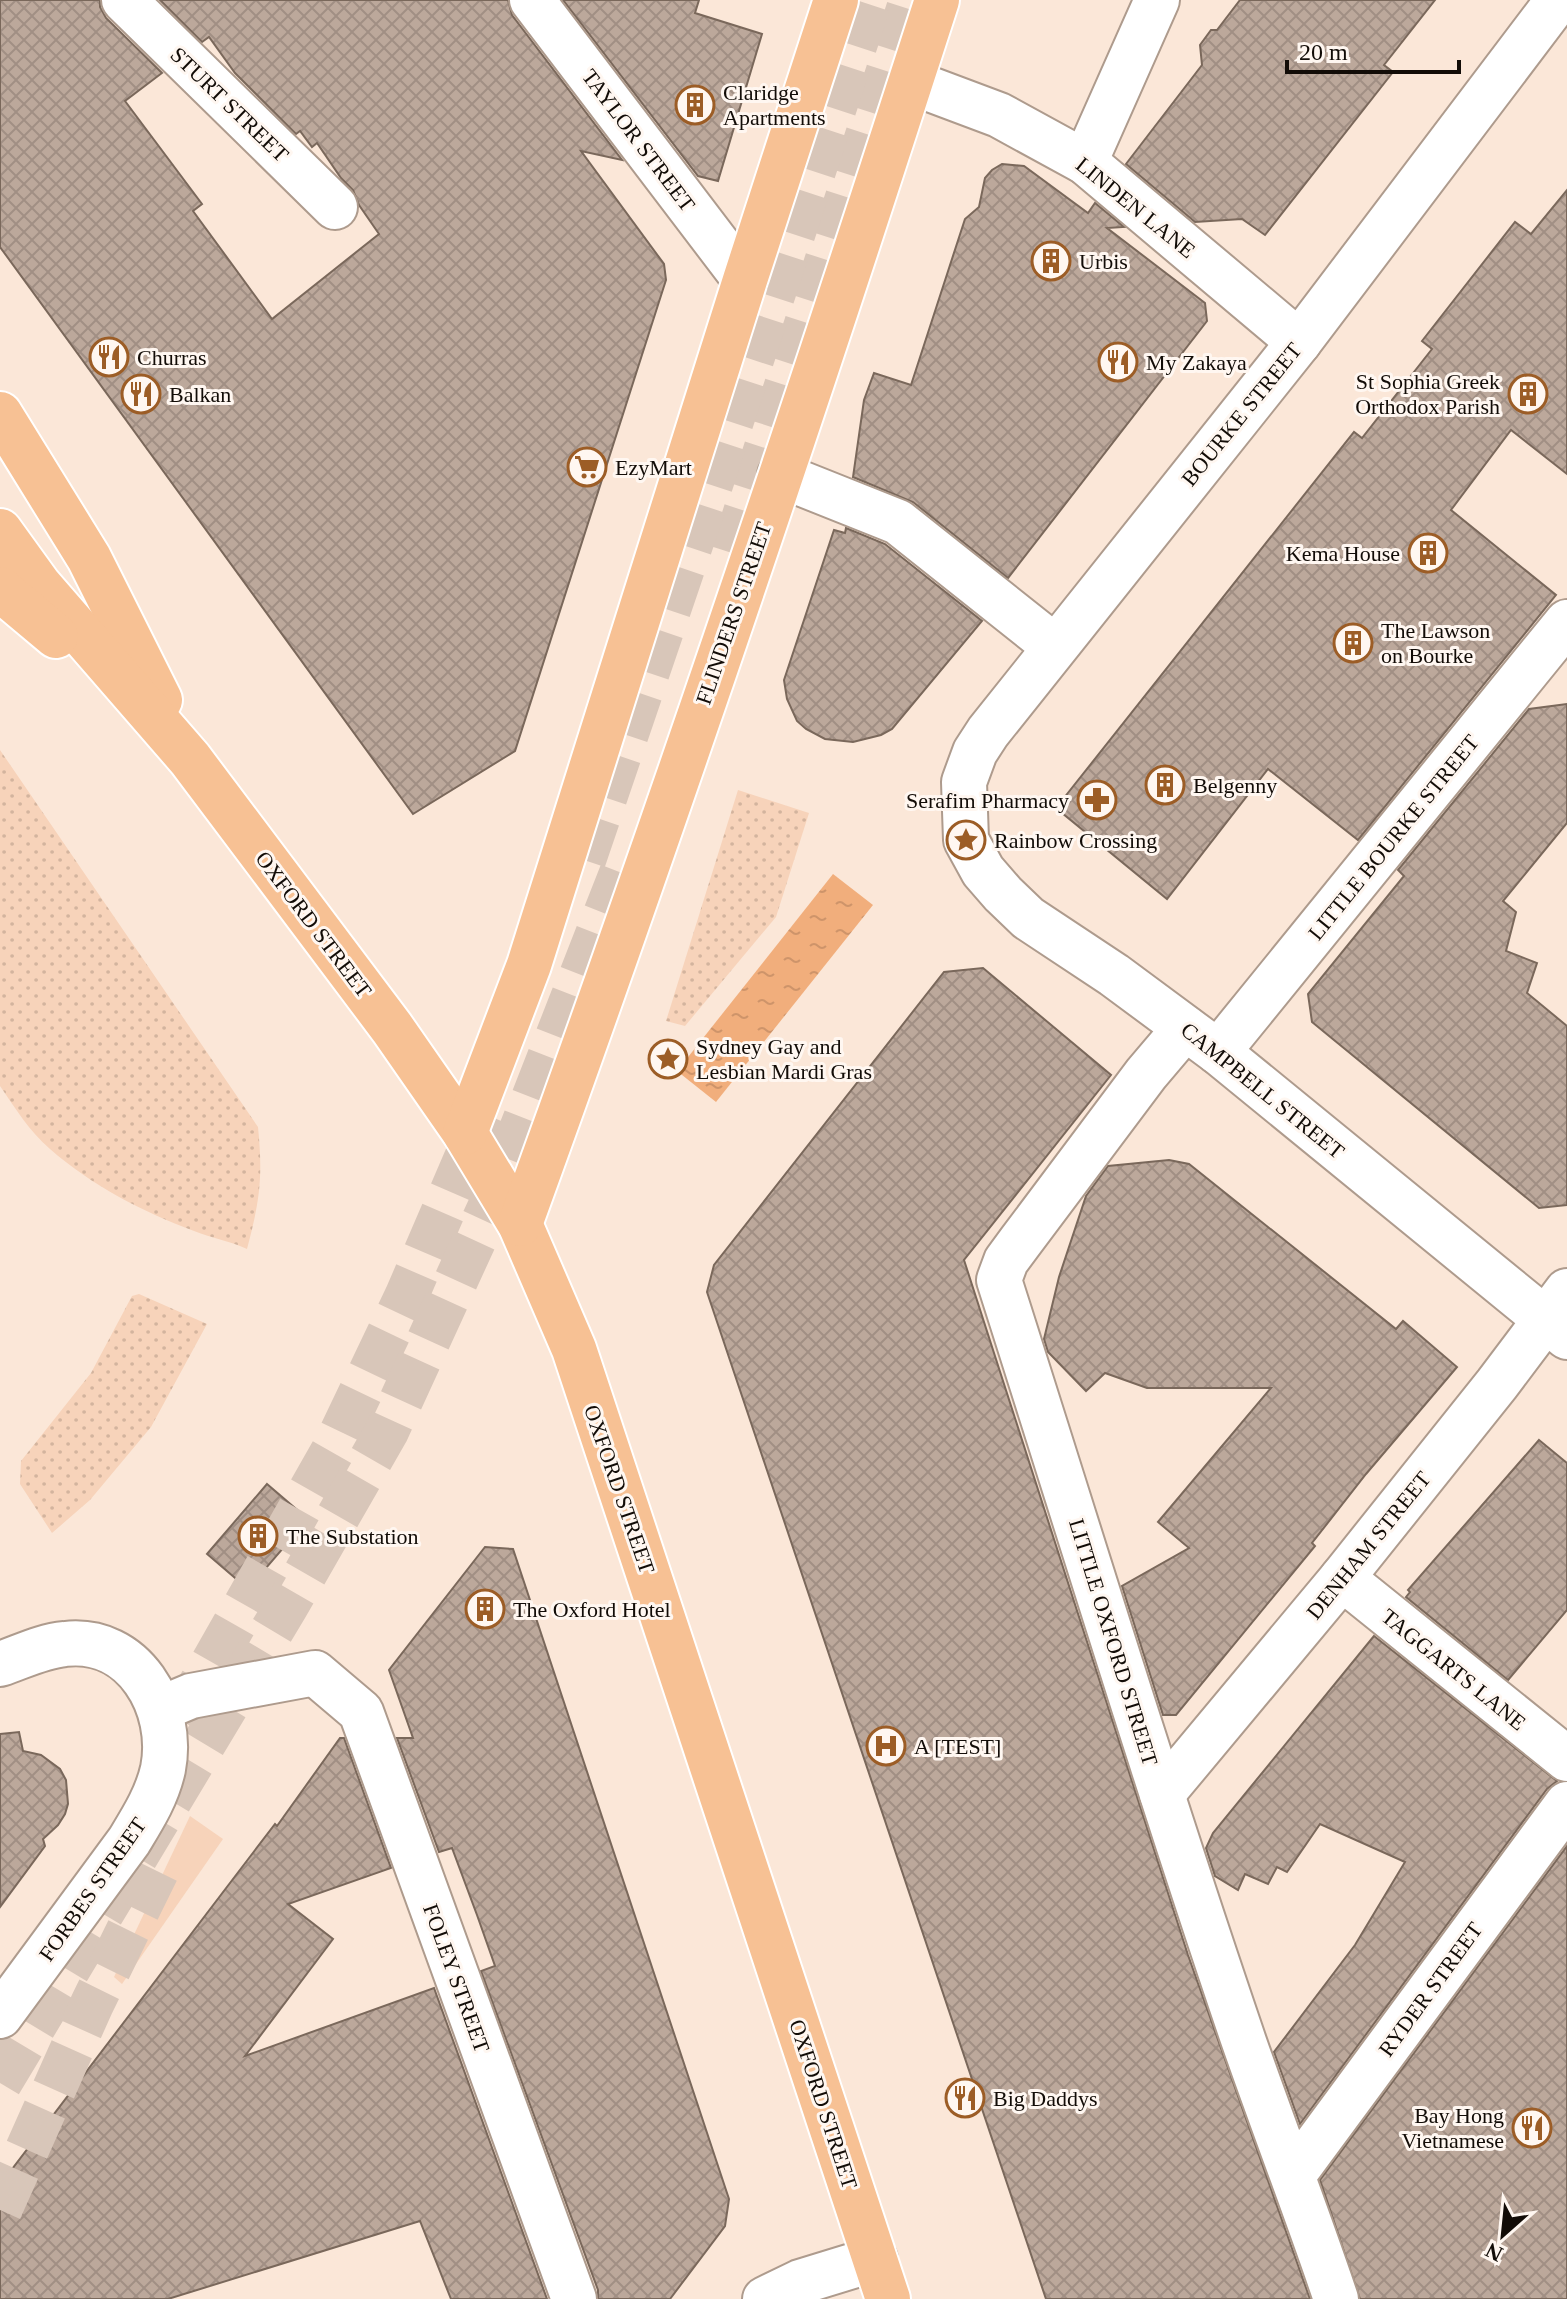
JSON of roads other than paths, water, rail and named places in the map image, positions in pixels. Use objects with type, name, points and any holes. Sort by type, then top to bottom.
[{"type":"main road","points":[[465,1133],[529,965],[836,0]]},
{"type":"main road","name":"FLINDERS STREET","points":[[520,1224],[598,1009],[780,475],[937,0]]},
{"type":"main road","name":"OXFORD STREET","points":[[0,414],[89,558],[190,759]]},
{"type":"main road","name":"OXFORD STREET","points":[[0,531],[39,585],[190,759],[392,1028],[465,1133],[520,1224],[574,1349],[882,2279]]},
{"type":"main road","points":[[0,589],[190,759]]},
{"type":"street","name":"STURT STREET","points":[[124,0],[335,207]]},
{"type":"street","name":"TAYLOR STREET","points":[[532,0],[745,280]]},
{"type":"street","points":[[1085,162],[1157,0]]},
{"type":"street","name":"BOURKE STREET","points":[[966,840],[964,782],[975,752],[1054,646],[1557,17]]},
{"type":"street","name":"LINDEN LANE","points":[[911,82],[999,115],[1085,162],[1299,342]]},
{"type":"street","points":[[780,475],[898,522],[1054,646]]},
{"type":"street","name":"LITTLE BOURKE STREET","points":[[1202,1040],[1565,628]]},
{"type":"street","name":"CAMPBELL STREET","points":[[966,840],[983,871],[1028,918],[1114,975],[1202,1040],[1560,1315]]},
{"type":"street","name":"LITTLE OXFORD STREET","points":[[1202,1040],[1146,1074],[1006,1261],[999,1280],[1245,2045],[1294,2174],[1336,2299]]},
{"type":"street","name":"DENHAM STREET","points":[[1162,1794],[1342,1578],[1497,1384],[1560,1315]]},
{"type":"street","name":"TAGGARTS LANE","points":[[1342,1578],[1567,1759]]},
{"type":"street","name":"FORBES STREET","points":[[0,1664],[64,1644],[80,1643],[106,1650],[132,1664],[149,1685],[160,1709],[164,1741],[163,1766],[157,1791],[129,1841],[0,2016]]},
{"type":"street","name":"FOLEY STREET","points":[[160,1709],[191,1696],[315,1673],[361,1712],[574,2299]]},
{"type":"street","name":"RYDER STREET","points":[[1294,2174],[1567,1804]]},
{"type":"street","points":[[765,2299],[800,2282],[882,2279]]},
{"type":"water","points":[[833,874],[873,905],[716,1102],[677,1071]]},
{"type":"tunnel","points":[[584,860],[870,0]]},
{"type":"tunnel","points":[[732,553],[911,0]]},
{"type":"tunnel","points":[[0,2083],[286,1607],[387,1431],[496,1193],[629,853]]},
{"type":"tunnel","points":[[180,1720],[332,1452],[407,1295],[485,1114]]},
{"type":"tunnel","points":[[0,2210],[92,2004],[157,1871]]},
{"type":"place","name":"Claridge Apartments","points":[[695,105]]},
{"type":"place","name":"Urbis","points":[[1051,261]]},
{"type":"place","name":"Churras","points":[[109,357]]},
{"type":"place","name":"My Zakaya","points":[[1118,362]]},
{"type":"place","name":"Balkan","points":[[141,394]]},
{"type":"place","name":"St Sophia Greek Orthodox Parish","points":[[1528,394]]},
{"type":"place","name":"EzyMart","points":[[587,467]]},
{"type":"place","name":"Kema House","points":[[1428,553]]},
{"type":"place","name":"The Lawson on Bourke","points":[[1353,643]]},
{"type":"place","name":"Belgenny","points":[[1165,785]]},
{"type":"place","name":"Serafim Pharmacy","points":[[1097,800]]},
{"type":"place","name":"Rainbow Crossing","points":[[966,840]]},
{"type":"place","name":"Sydney Gay and Lesbian Mardi Gras","points":[[668,1059]]},
{"type":"place","name":"The Substation","points":[[258,1536]]},
{"type":"place","name":"The Oxford Hotel","points":[[485,1609]]},
{"type":"place","name":"A [TEST]","points":[[886,1746]]},
{"type":"place","name":"Big Daddys","points":[[965,2098]]},
{"type":"place","name":"Bay Hong Vietnamese","points":[[1532,2128]]}]
